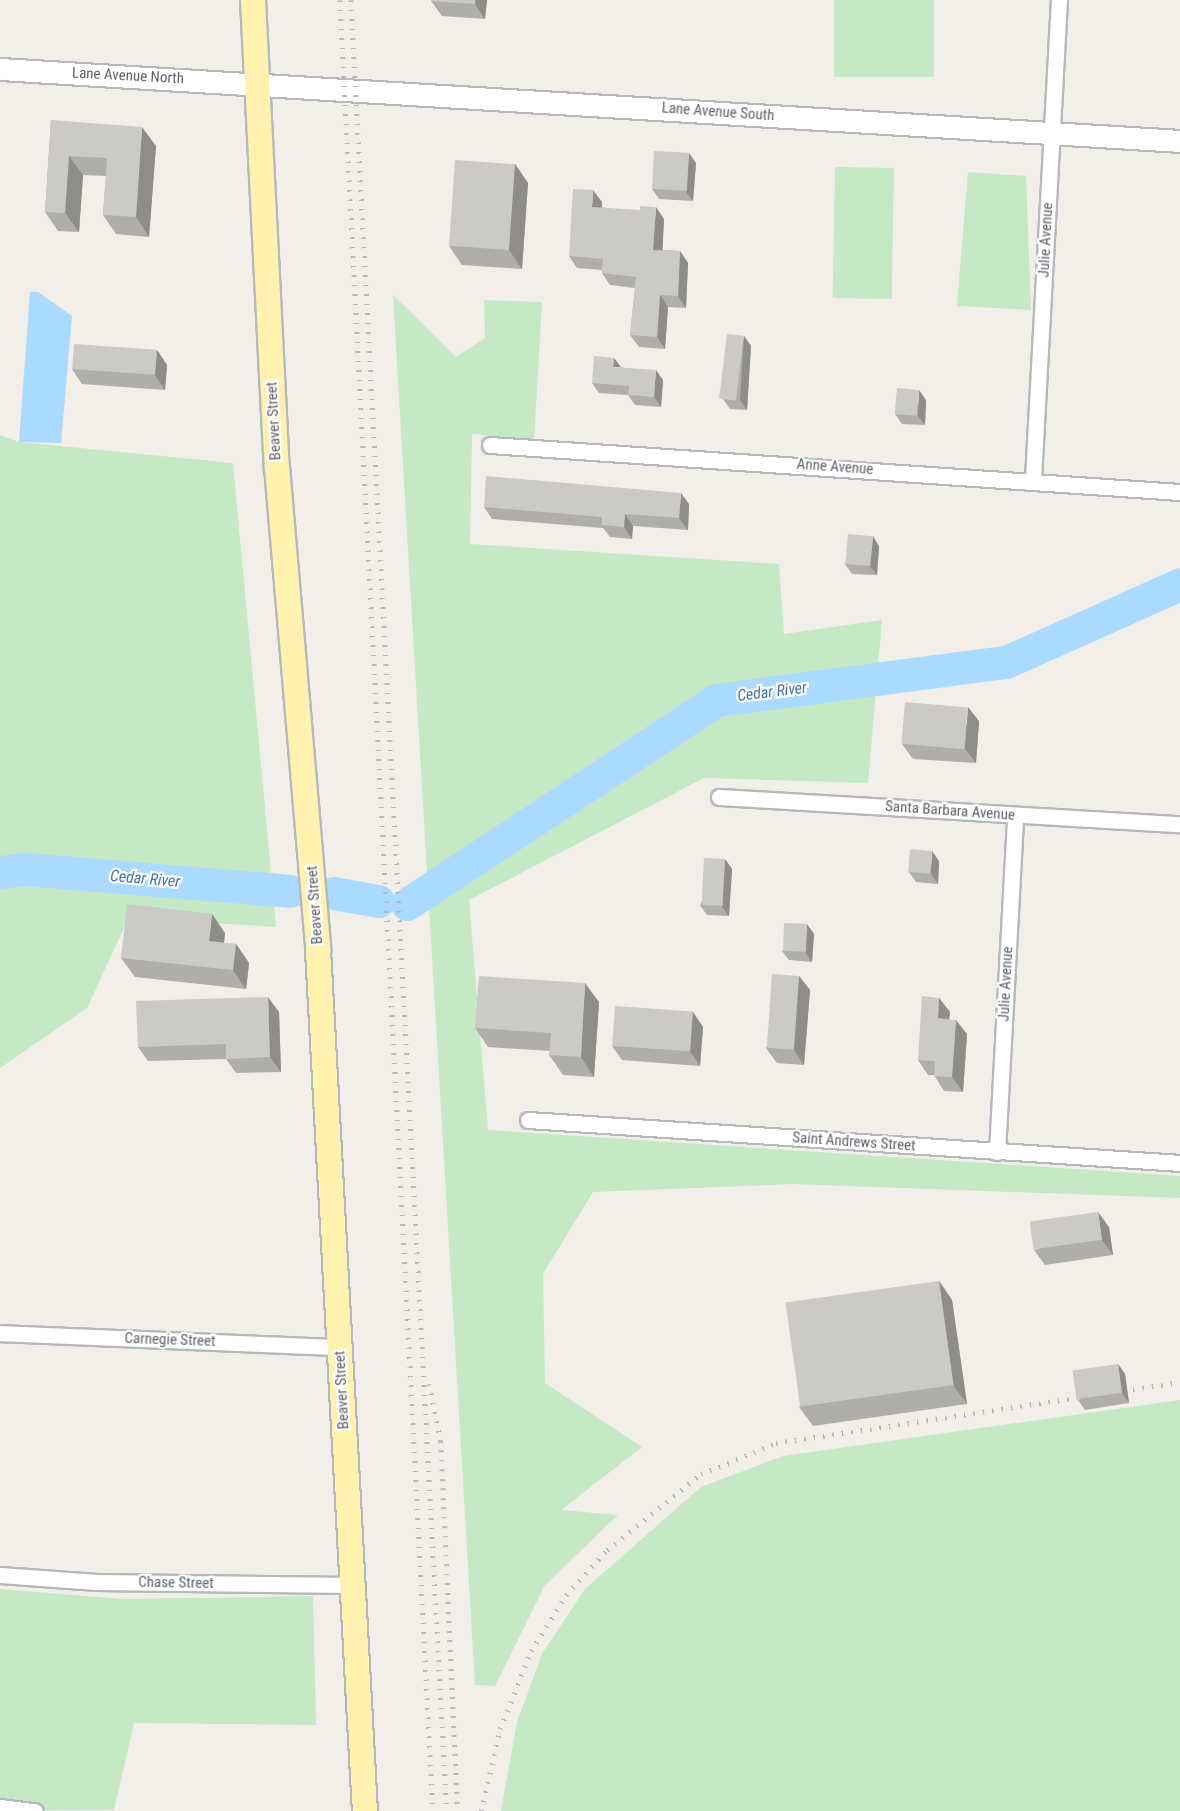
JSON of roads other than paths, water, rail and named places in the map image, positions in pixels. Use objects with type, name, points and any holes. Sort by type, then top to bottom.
[{"type":"main road","name":"Beaver Street","points":[[253,0],[277,467],[318,950],[365,1811]]},
{"type":"main road","name":"Lane Avenue North","points":[[0,69],[256,82]]},
{"type":"main road","name":"Lane Avenue South","points":[[256,82],[1180,141]]},
{"type":"street","name":"Julie Avenue","points":[[1033,479],[1059,0]]},
{"type":"street","name":"Anne Avenue","points":[[490,446],[1033,479],[1180,492]]},
{"type":"street","name":"Santa Barbara Avenue","points":[[719,797],[1180,824]]},
{"type":"street","name":"Julie Avenue","points":[[997,1152],[1015,815]]},
{"type":"street","name":"Saint Andrews Street","points":[[528,1120],[1180,1163]]},
{"type":"street","name":"Carnegie Street","points":[[0,1333],[339,1347]]},
{"type":"street","name":"Chase Street","points":[[0,1575],[97,1582],[352,1585]]},
{"type":"street","points":[[0,1807],[35,1811]]},
{"type":"water","points":[[30,292],[38,292],[72,316],[61,443],[19,442]]},
{"type":"waterway","name":"Cedar River","points":[[407,904],[716,700],[1006,662],[1180,584]]},
{"type":"waterway","name":"Cedar River","points":[[0,872],[24,869],[290,891]]},
{"type":"waterway","name":"Cedar River","points":[[333,893],[378,901]]},
{"type":"railway","points":[[340,0],[433,1811]]},
{"type":"railway","points":[[351,0],[447,1811]]},
{"type":"railway","points":[[481,1811],[500,1729],[531,1651],[566,1595],[607,1550],[701,1474],[776,1443],[1180,1382]]},
{"type":"railway","points":[[429,1384],[441,1441],[458,1811]]}]
